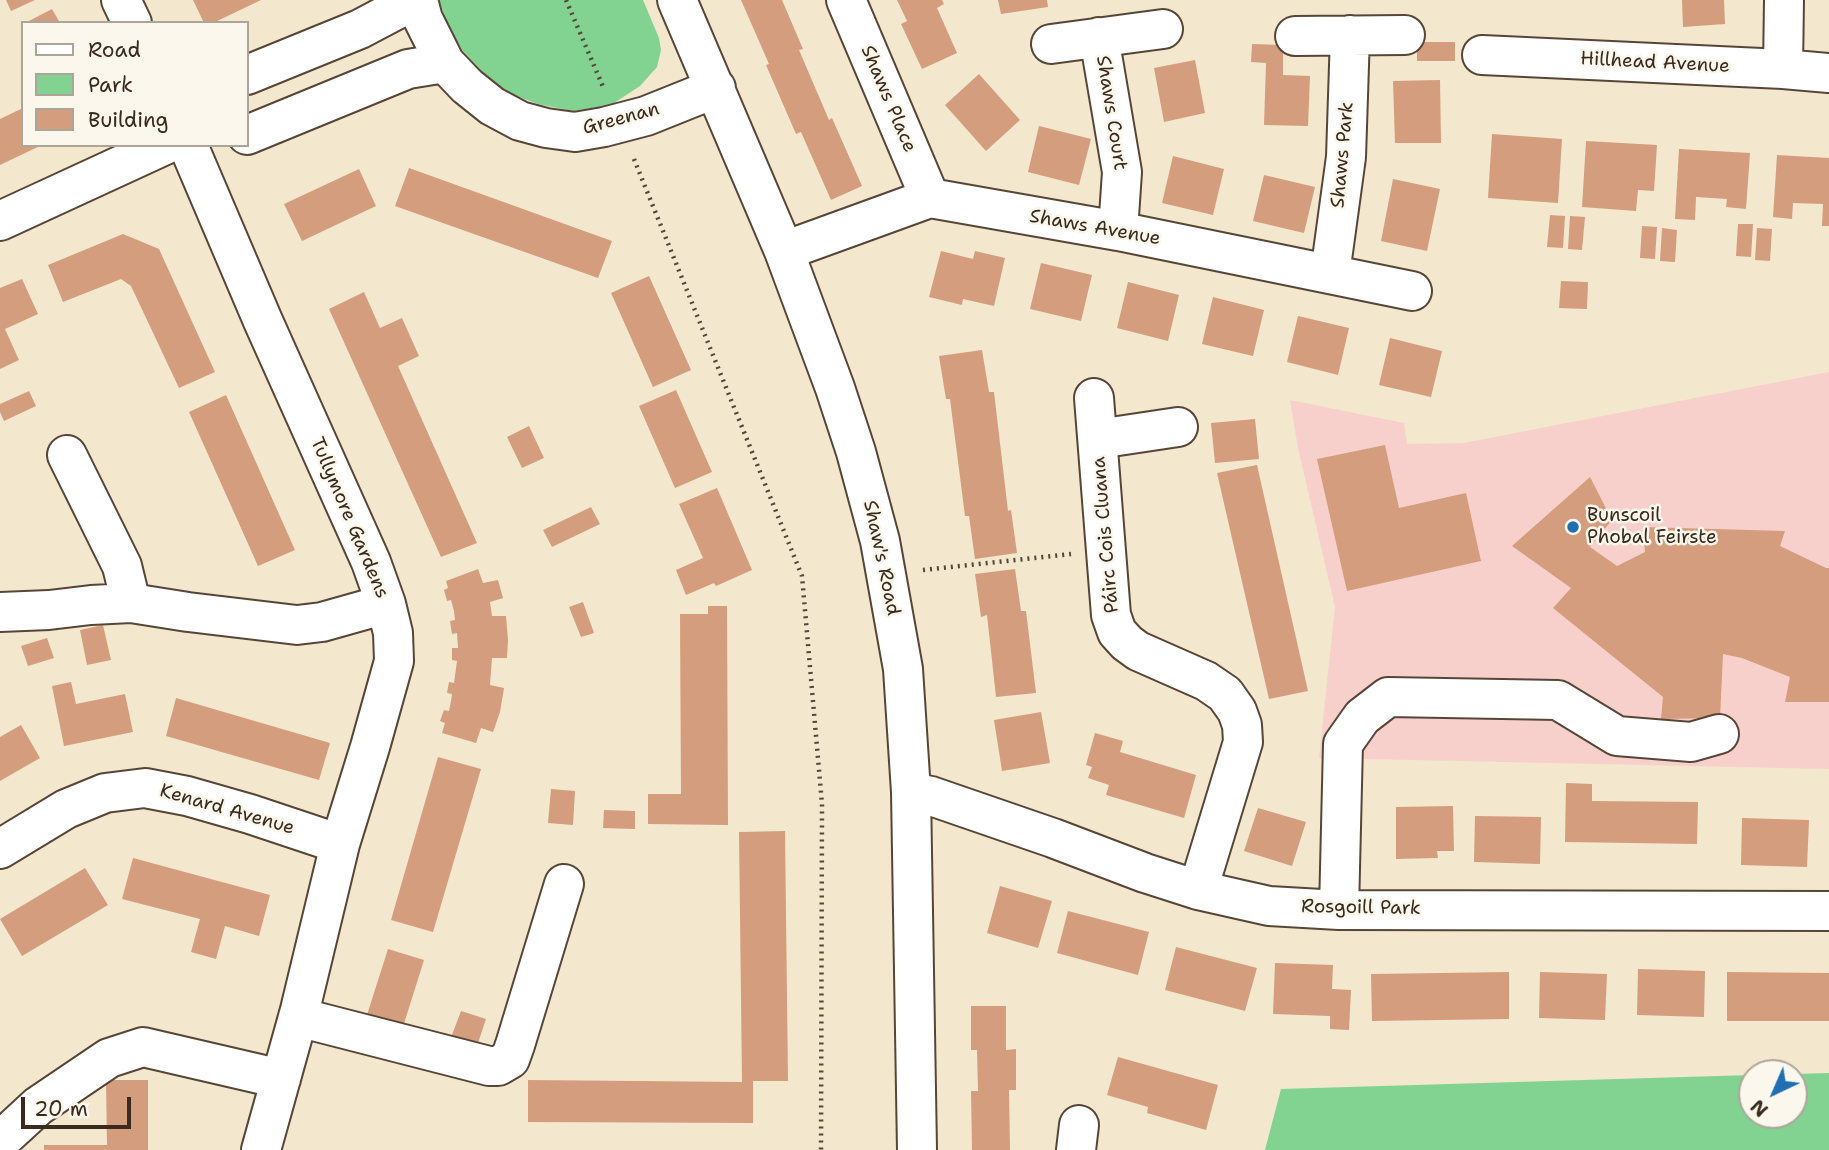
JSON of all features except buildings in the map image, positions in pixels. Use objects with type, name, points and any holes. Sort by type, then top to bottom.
[{"type":"street","points":[[121,0],[131,21]]},
{"type":"street","points":[[248,75],[360,29],[417,0]]},
{"type":"street","name":"Greenan","points":[[417,0],[423,19],[445,62],[467,86],[492,106],[520,121],[575,132],[646,116],[716,88]]},
{"type":"street","name":"Shaw's Road","points":[[677,0],[784,251],[835,388],[880,541],[903,669],[911,792],[917,1150]]},
{"type":"street","name":"Shaws Place","points":[[846,0],[930,198]]},
{"type":"street","points":[[1783,69],[1784,0]]},
{"type":"street","name":"Shaws Court","points":[[1051,44],[1163,29]]},
{"type":"street","name":"Shaws Park","points":[[1331,275],[1346,157],[1350,35]]},
{"type":"street","points":[[1295,36],[1405,35]]},
{"type":"street","name":"Shaws Court","points":[[1099,37],[1122,172],[1118,231]]},
{"type":"street","name":"Hillhead Avenue","points":[[1482,55],[1829,73]]},
{"type":"street","points":[[248,135],[408,69],[445,62]]},
{"type":"street","points":[[0,221],[161,147]]},
{"type":"street","points":[[192,155],[222,147]]},
{"type":"street","name":"Tullymore Gardens","points":[[192,155],[371,562],[393,633],[394,662],[340,844],[298,1017],[261,1150]]},
{"type":"street","name":"Shaws Avenue","points":[[784,251],[930,198],[1118,231],[1412,290]]},
{"type":"street","name":"Páirc Cois Cluana","points":[[1094,398],[1111,615],[1117,632],[1139,651],[1206,681],[1225,694],[1237,711],[1242,725],[1243,742],[1198,890]]},
{"type":"street","points":[[1098,439],[1178,427]]},
{"type":"street","points":[[67,455],[122,566],[131,603]]},
{"type":"street","points":[[0,612],[131,603],[297,625],[322,622],[386,604]]},
{"type":"street","points":[[1339,910],[1343,744],[1362,717],[1388,697],[1558,700],[1617,736],[1691,742],[1719,734]]},
{"type":"street","name":"Kenard Avenue","points":[[0,849],[66,808],[105,793],[145,788],[187,796],[340,844]]},
{"type":"street","name":"Rosgoill Park","points":[[911,792],[932,796],[1198,890],[1269,906],[1339,910],[1829,911]]},
{"type":"street","points":[[298,1017],[489,1066],[498,1066],[510,1059],[564,884]]},
{"type":"street","points":[[0,1141],[38,1106],[109,1058],[143,1047],[281,1079]]},
{"type":"path","points":[[566,0],[607,96]]},
{"type":"path","points":[[633,158],[802,576],[822,804],[821,1150]]},
{"type":"path","points":[[886,574],[1106,552]]},
{"type":"shaded area","name":"Bunscoil Phobal Feirste","points":[[1829,372],[1829,769],[1319,758],[1335,607],[1298,448],[1290,400],[1404,423],[1407,444],[1464,443]]},
{"type":"green space","points":[[439,0],[643,0],[659,38],[661,50],[657,67],[640,86],[611,105],[572,111],[538,104],[509,93],[486,76],[463,51],[447,23]]},
{"type":"green space","points":[[1829,1073],[1829,1150],[1265,1150],[1281,1089],[1738,1075],[1738,1129],[1808,1129],[1808,1074]]},
{"type":"place","name":"Bunscoil Phobal Feirste","points":[[1573,527]]}]
